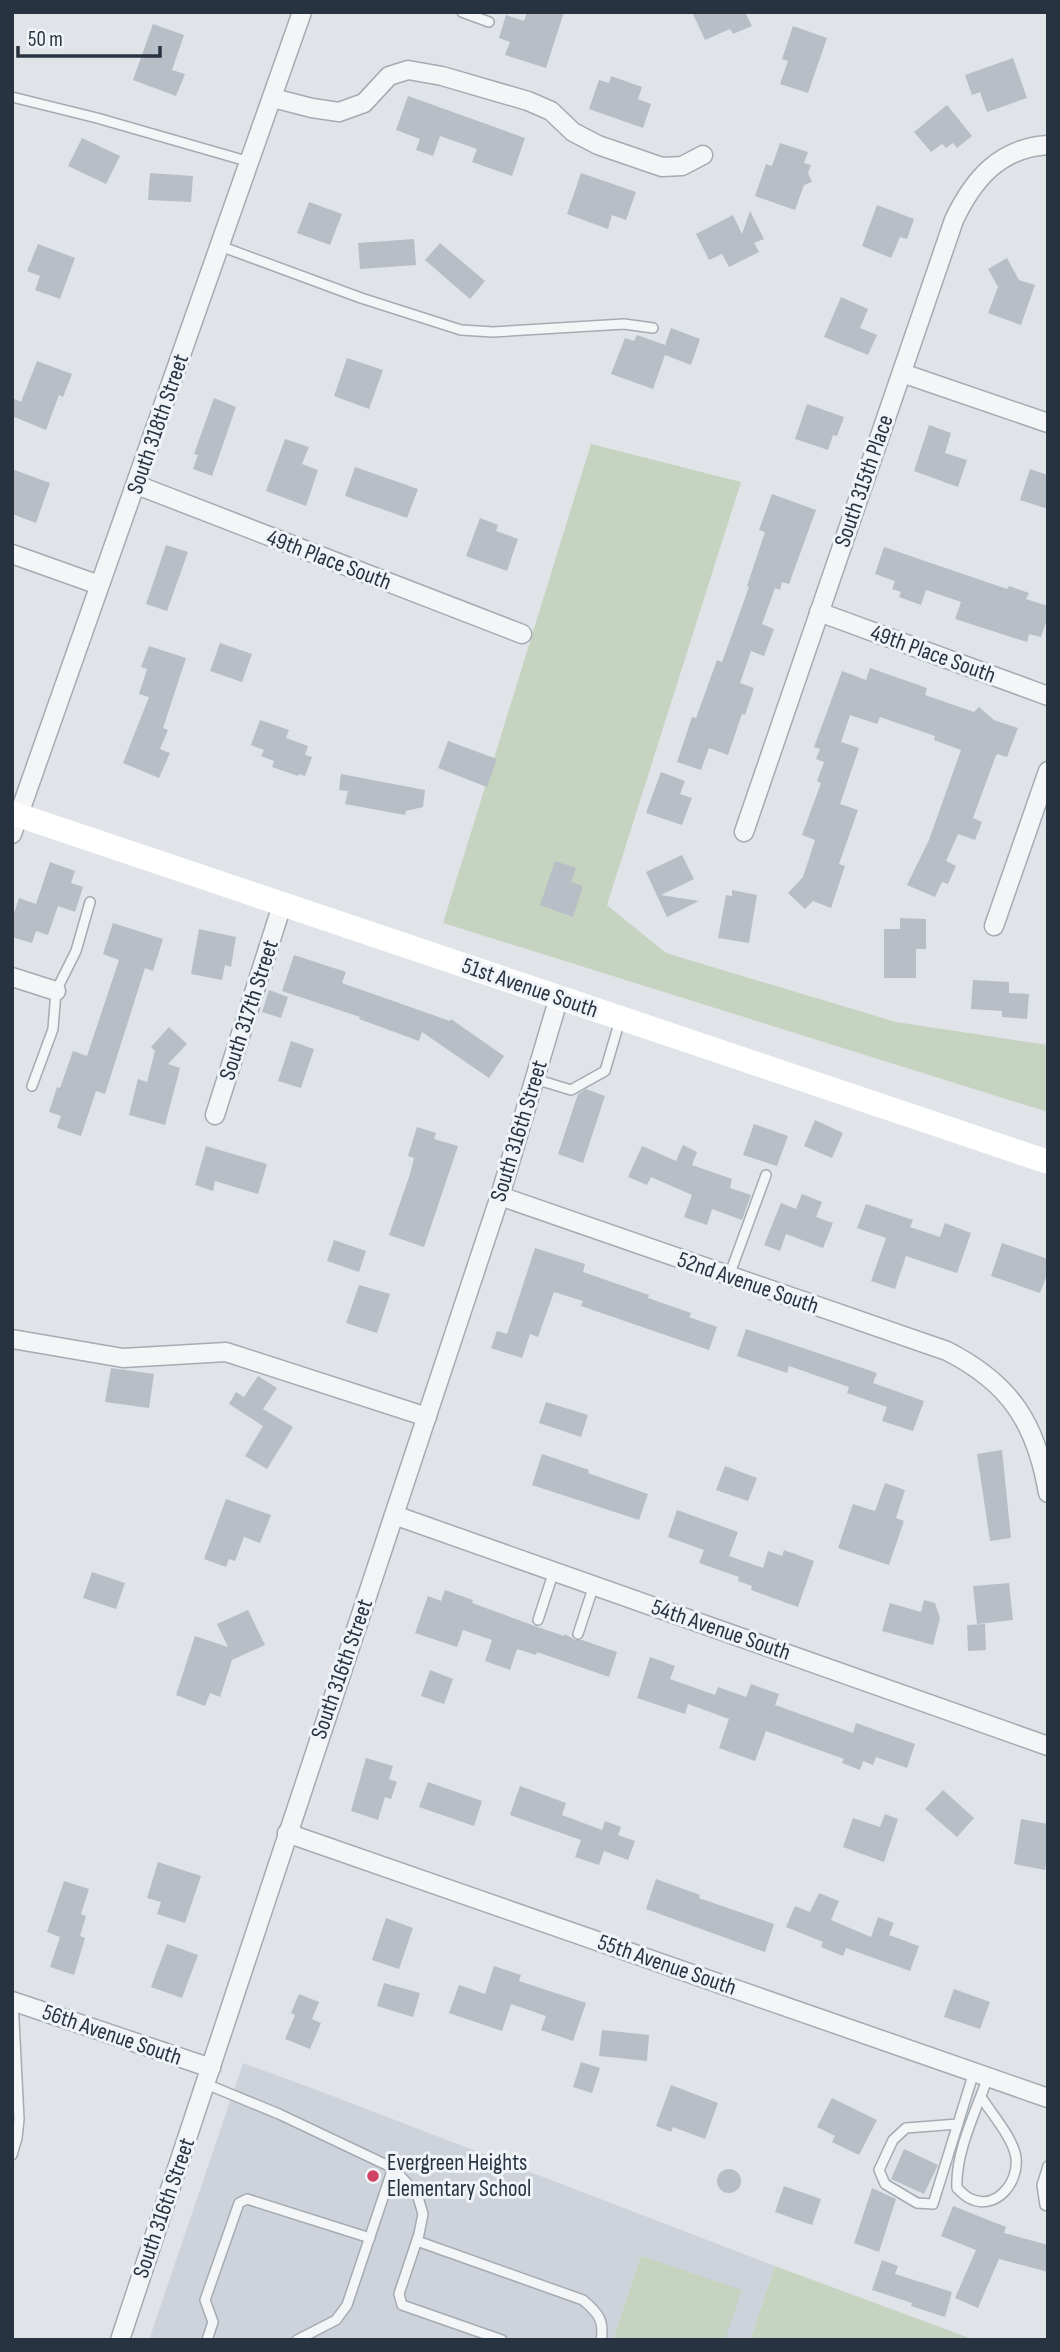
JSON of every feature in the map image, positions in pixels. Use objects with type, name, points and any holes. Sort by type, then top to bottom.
[{"type":"main road","name":"51st Avenue South","points":[[14,821],[282,905],[1048,1162]]},
{"type":"street","name":"South 318th Street","points":[[14,821],[137,485],[302,12]]},
{"type":"street","points":[[273,98],[339,112],[364,103],[389,76],[408,69],[528,101],[551,111],[573,132],[598,145],[662,167],[682,166],[702,155]]},
{"type":"street","name":"South 315th Place","points":[[744,832],[954,220],[966,194],[978,178],[1017,151],[1048,145]]},
{"type":"street","points":[[902,373],[1048,423]]},
{"type":"street","name":"49th Place South","points":[[137,485],[522,634]]},
{"type":"street","points":[[12,554],[99,585]]},
{"type":"street","name":"49th Place South","points":[[819,612],[1048,696]]},
{"type":"street","points":[[995,926],[1048,771]]},
{"type":"street","name":"South 317th Street","points":[[215,1115],[282,905]]},
{"type":"street","points":[[12,977],[55,991]]},
{"type":"street","name":"South 316th Street","points":[[125,2338],[287,1833],[500,1196],[559,998]]},
{"type":"street","name":"52nd Avenue South","points":[[500,1196],[947,1351],[973,1364],[1011,1398],[1026,1421],[1043,1465],[1048,1493]]},
{"type":"street","points":[[12,1339],[123,1358],[226,1352],[426,1417]]},
{"type":"street","name":"54th Avenue South","points":[[394,1515],[1048,1746]]},
{"type":"street","name":"55th Avenue South","points":[[287,1833],[1048,2098]]},
{"type":"street","name":"56th Avenue South","points":[[13,2001],[208,2076]]},
{"type":"lane","points":[[461,12],[488,22]]},
{"type":"lane","points":[[12,97],[97,118],[250,162]]},
{"type":"lane","points":[[220,246],[361,298],[461,330],[493,332],[624,324],[653,328]]},
{"type":"lane","points":[[32,1086],[53,1029],[55,991],[76,951],[90,902]]},
{"type":"lane","points":[[535,1079],[571,1090],[606,1071],[621,1018]]},
{"type":"lane","points":[[729,1276],[766,1175]]},
{"type":"lane","points":[[538,1620],[554,1571]]},
{"type":"lane","points":[[578,1634],[594,1585]]},
{"type":"lane","points":[[12,2155],[19,2119],[13,2001]]},
{"type":"lane","points":[[981,2074],[981,2097],[956,2169],[957,2188],[970,2199],[988,2201],[1003,2194],[1014,2180],[1016,2157],[1003,2130],[981,2097]]},
{"type":"lane","points":[[958,2124],[906,2128],[892,2140],[885,2153],[879,2170],[885,2184],[917,2203],[933,2204],[958,2124],[981,2074]]},
{"type":"lane","points":[[208,2076],[279,2114],[393,2168],[417,2194],[423,2214],[399,2294],[402,2305],[502,2340]]},
{"type":"lane","points":[[1048,2166],[1042,2185],[1045,2205],[1048,2206]]},
{"type":"lane","points":[[297,2340],[336,2320],[347,2305],[393,2168]]},
{"type":"lane","points":[[206,2340],[213,2322],[205,2301],[239,2203],[247,2199],[370,2238]]},
{"type":"lane","points":[[417,2241],[583,2300],[599,2313],[603,2329],[601,2340]]},
{"type":"shaded area","name":"Evergreen Heights Elementary School","points":[[243,2063],[775,2266],[750,2340],[149,2340]]},
{"type":"green space","points":[[591,444],[741,482],[607,905],[666,953],[896,1022],[1048,1045],[1048,1112],[443,923]]},
{"type":"green space","points":[[641,2256],[742,2290],[725,2340],[613,2340]]},
{"type":"green space","points":[[775,2266],[975,2340],[750,2340]]},
{"type":"building","points":[[527,12],[564,12],[546,68],[505,55],[510,42],[499,38],[506,15],[524,21]]},
{"type":"building","points":[[692,12],[745,12],[752,26],[733,34],[730,29],[705,40]]},
{"type":"building","points":[[153,24],[184,35],[172,70],[185,74],[176,96],[133,80]]},
{"type":"building","points":[[793,26],[827,38],[808,93],[780,84],[788,61],[782,59]]},
{"type":"building","points":[[1013,58],[1027,98],[987,112],[980,92],[972,95],[965,75]]},
{"type":"building","points":[[611,76],[642,87],[638,99],[651,104],[643,128],[589,109],[599,80],[609,83]]},
{"type":"building","points":[[408,96],[525,138],[512,176],[472,162],[477,149],[440,136],[433,156],[416,150],[420,139],[396,130]]},
{"type":"building","points":[[947,105],[972,136],[957,148],[953,143],[946,148],[942,144],[931,152],[914,132]]},
{"type":"building","points":[[82,138],[120,156],[106,184],[68,166]]},
{"type":"building","points":[[780,143],[808,152],[804,163],[811,165],[808,173],[812,182],[804,185],[795,210],[755,196],[766,164],[772,166]]},
{"type":"building","points":[[150,173],[193,176],[191,202],[148,200]]},
{"type":"building","points":[[581,173],[636,192],[626,220],[612,215],[608,229],[567,214]]},
{"type":"building","points":[[309,202],[342,214],[330,245],[297,233]]},
{"type":"building","points":[[877,205],[914,219],[907,239],[900,237],[891,258],[862,246]]},
{"type":"building","points":[[750,211],[764,239],[754,243],[759,252],[729,267],[722,254],[709,260],[696,234],[733,215],[742,234]]},
{"type":"building","points":[[414,239],[416,265],[360,269],[358,243]]},
{"type":"building","points":[[440,243],[485,281],[470,299],[425,260]]},
{"type":"building","points":[[38,244],[75,258],[60,299],[35,290],[40,276],[27,271]]},
{"type":"building","points":[[1007,258],[1019,280],[1035,285],[1021,325],[988,313],[998,287],[988,269]]},
{"type":"building","points":[[841,297],[868,309],[860,328],[877,335],[868,355],[824,337]]},
{"type":"building","points":[[671,328],[700,339],[691,365],[665,355],[653,389],[611,374],[625,338],[634,341],[637,335],[665,345]]},
{"type":"building","points":[[347,358],[383,370],[369,409],[334,396]]},
{"type":"building","points":[[37,361],[72,374],[63,397],[59,395],[46,430],[12,416],[12,398],[21,402]]},
{"type":"building","points":[[214,398],[236,407],[212,476],[193,469],[198,455],[194,454]]},
{"type":"building","points":[[807,404],[844,417],[828,450],[795,439]]},
{"type":"building","points":[[929,425],[951,433],[945,453],[967,460],[958,487],[914,471]]},
{"type":"building","points":[[285,439],[309,447],[302,464],[318,470],[306,506],[266,491]]},
{"type":"building","points":[[355,467],[418,489],[407,518],[345,496]]},
{"type":"building","points":[[12,469],[50,483],[36,523],[12,514]]},
{"type":"building","points":[[1030,469],[1048,475],[1048,509],[1020,500]]},
{"type":"building","points":[[772,494],[816,510],[789,584],[782,582],[780,590],[775,588],[762,624],[774,629],[764,656],[751,651],[740,683],[754,688],[728,755],[709,748],[701,770],[677,762],[692,717],[696,718],[717,660],[722,662],[749,587],[747,586],[765,532],[759,530]]},
{"type":"building","points":[[480,518],[498,525],[496,531],[518,539],[507,571],[466,556]]},
{"type":"building","points":[[166,545],[188,552],[167,611],[146,604]]},
{"type":"building","points":[[884,547],[1007,589],[1009,586],[1029,593],[1026,599],[1048,606],[1048,616],[1041,637],[1029,634],[1027,642],[955,619],[961,602],[926,590],[921,605],[899,597],[901,592],[892,589],[895,581],[875,574]]},
{"type":"building","points":[[220,643],[252,654],[242,682],[210,671]]},
{"type":"building","points":[[149,646],[186,658],[163,728],[168,730],[160,749],[170,753],[159,778],[123,763],[149,697],[139,694],[147,669],[141,667]]},
{"type":"building","points":[[870,668],[927,688],[925,695],[974,712],[979,707],[994,720],[1018,728],[1007,757],[997,754],[995,758],[973,818],[982,822],[975,840],[958,834],[946,861],[956,866],[948,884],[942,882],[935,897],[907,885],[929,840],[961,750],[934,740],[935,736],[880,717],[877,724],[850,715],[841,742],[859,748],[840,804],[858,810],[839,864],[845,866],[831,908],[813,901],[805,909],[788,893],[803,877],[815,840],[802,835],[821,783],[817,781],[824,762],[816,759],[820,749],[814,747],[842,671],[866,680]]},
{"type":"building","points":[[260,720],[289,730],[286,738],[308,746],[305,755],[312,757],[305,776],[272,767],[274,761],[261,756],[264,750],[251,745]]},
{"type":"building","points":[[448,741],[497,759],[487,787],[438,768]]},
{"type":"building","points":[[661,772],[685,781],[680,794],[692,798],[682,825],[646,813]]},
{"type":"building","points":[[341,774],[425,790],[423,807],[406,811],[405,815],[345,804],[348,791],[339,790]]},
{"type":"building","points":[[682,855],[694,879],[661,895],[699,901],[667,917],[646,872]]},
{"type":"building","points":[[555,861],[576,868],[571,882],[583,886],[573,917],[540,905]]},
{"type":"building","points":[[50,862],[75,871],[71,883],[83,887],[75,912],[58,906],[48,935],[36,931],[32,943],[12,937],[12,920],[19,898],[36,904]]},
{"type":"building","points":[[732,890],[757,895],[749,943],[718,938],[726,895],[732,896]]},
{"type":"building","points":[[900,918],[926,919],[926,949],[916,949],[916,978],[884,978],[884,929],[900,929]]},
{"type":"building","points":[[113,923],[163,939],[153,971],[145,968],[105,1094],[96,1091],[81,1136],[57,1128],[61,1116],[49,1112],[73,1051],[87,1056],[119,960],[103,954]]},
{"type":"building","points":[[199,929],[236,937],[231,967],[225,965],[222,980],[191,974]]},
{"type":"building","points":[[294,955],[346,972],[342,983],[450,1021],[451,1019],[504,1056],[489,1078],[422,1032],[419,1041],[359,1019],[360,1017],[282,991]]},
{"type":"building","points":[[973,980],[1009,982],[1009,993],[1029,994],[1027,1019],[1002,1017],[1002,1011],[971,1009]]},
{"type":"building","points":[[269,990],[288,997],[281,1018],[262,1012]]},
{"type":"building","points":[[169,1027],[187,1044],[168,1064],[180,1068],[165,1125],[129,1115],[138,1079],[147,1082],[155,1051],[151,1047]]},
{"type":"building","points":[[291,1041],[314,1049],[301,1088],[278,1081]]},
{"type":"building","points":[[586,1089],[605,1096],[583,1163],[558,1154],[578,1094]]},
{"type":"building","points":[[815,1120],[843,1133],[832,1158],[804,1146]]},
{"type":"building","points":[[754,1124],[788,1136],[777,1166],[743,1155]]},
{"type":"building","points":[[417,1127],[436,1133],[434,1139],[458,1146],[424,1247],[389,1235],[410,1174],[414,1158],[408,1156]]},
{"type":"building","points":[[683,1145],[697,1152],[692,1165],[732,1179],[730,1188],[751,1195],[742,1220],[712,1209],[707,1225],[684,1217],[692,1195],[651,1177],[647,1185],[628,1177],[642,1146],[676,1161]]},
{"type":"building","points":[[206,1146],[267,1164],[258,1194],[215,1181],[213,1191],[195,1185]]},
{"type":"building","points":[[802,1194],[822,1202],[816,1217],[833,1223],[823,1248],[786,1234],[780,1251],[764,1245],[781,1203],[796,1209]]},
{"type":"building","points":[[866,1204],[913,1220],[910,1227],[940,1237],[945,1223],[971,1233],[957,1273],[906,1256],[895,1289],[871,1281],[886,1238],[857,1228]]},
{"type":"building","points":[[334,1240],[366,1251],[359,1272],[327,1261]]},
{"type":"building","points":[[1002,1243],[1048,1259],[1048,1272],[1040,1293],[991,1276]]},
{"type":"building","points":[[535,1248],[585,1264],[583,1272],[649,1295],[648,1298],[691,1313],[689,1317],[717,1327],[709,1350],[581,1306],[583,1301],[554,1292],[538,1337],[530,1334],[522,1358],[491,1348],[497,1331],[507,1334]]},
{"type":"building","points":[[359,1285],[390,1294],[377,1333],[346,1323]]},
{"type":"building","points":[[746,1329],[877,1373],[873,1383],[924,1401],[913,1431],[882,1421],[887,1407],[847,1393],[849,1387],[789,1366],[787,1373],[737,1356]]},
{"type":"building","points":[[111,1368],[154,1374],[149,1408],[105,1402]]},
{"type":"building","points":[[258,1376],[277,1388],[263,1409],[293,1427],[267,1469],[245,1456],[263,1426],[229,1404],[236,1392],[244,1397]]},
{"type":"building","points":[[546,1402],[588,1415],[581,1437],[539,1423]]},
{"type":"building","points":[[1002,1450],[1011,1538],[990,1541],[977,1454]]},
{"type":"building","points":[[542,1454],[648,1494],[639,1520],[532,1485]]},
{"type":"building","points":[[725,1466],[757,1478],[748,1501],[716,1490]]},
{"type":"building","points":[[885,1483],[905,1490],[896,1518],[904,1521],[889,1565],[838,1548],[853,1504],[875,1511]]},
{"type":"building","points":[[226,1499],[271,1515],[260,1543],[244,1537],[235,1561],[229,1559],[226,1567],[204,1559]]},
{"type":"building","points":[[677,1510],[738,1532],[729,1556],[763,1568],[768,1551],[782,1556],[784,1550],[814,1561],[798,1607],[751,1590],[752,1586],[738,1581],[739,1577],[699,1563],[704,1550],[668,1537]]},
{"type":"building","points":[[92,1572],[125,1583],[116,1609],[83,1598]]},
{"type":"building","points":[[1009,1583],[1013,1620],[977,1624],[973,1586]]},
{"type":"building","points":[[445,1590],[535,1626],[617,1652],[609,1677],[537,1652],[536,1655],[517,1649],[510,1670],[485,1661],[492,1640],[463,1630],[457,1647],[415,1633],[428,1596],[441,1601]]},
{"type":"building","points":[[924,1600],[935,1603],[940,1618],[933,1645],[882,1631],[890,1603],[921,1612]]},
{"type":"building","points":[[248,1610],[265,1645],[232,1660],[220,1697],[210,1693],[205,1706],[176,1695],[195,1636],[228,1647],[217,1624]]},
{"type":"building","points":[[985,1624],[986,1650],[968,1651],[967,1625]]},
{"type":"building","points":[[650,1657],[675,1666],[670,1679],[715,1695],[718,1687],[746,1697],[751,1684],[779,1694],[775,1705],[853,1733],[856,1723],[915,1744],[907,1768],[876,1757],[873,1765],[863,1761],[860,1770],[842,1763],[844,1759],[766,1731],[755,1761],[719,1748],[729,1719],[688,1704],[685,1714],[637,1698]]},
{"type":"building","points":[[430,1670],[453,1679],[444,1704],[421,1696]]},
{"type":"building","points":[[366,1758],[393,1766],[389,1779],[397,1782],[391,1799],[385,1797],[378,1820],[351,1811]]},
{"type":"building","points":[[428,1782],[482,1801],[474,1826],[419,1807]]},
{"type":"building","points":[[520,1786],[566,1803],[562,1815],[602,1830],[605,1821],[621,1827],[618,1835],[635,1841],[628,1860],[604,1851],[599,1865],[575,1857],[581,1840],[510,1815]]},
{"type":"building","points":[[943,1790],[974,1818],[957,1837],[925,1809]]},
{"type":"building","points":[[885,1814],[898,1819],[884,1862],[843,1847],[853,1818],[880,1827]]},
{"type":"building","points":[[1021,1819],[1048,1824],[1045,1870],[1014,1864]]},
{"type":"building","points":[[158,1862],[201,1876],[185,1923],[157,1914],[161,1902],[147,1898]]},
{"type":"building","points":[[656,1879],[700,1895],[699,1898],[774,1924],[765,1952],[646,1909]]},
{"type":"building","points":[[64,1881],[89,1889],[81,1914],[86,1916],[80,1936],[85,1938],[74,1975],[50,1967],[60,1937],[47,1932]]},
{"type":"building","points":[[819,1893],[839,1901],[831,1920],[871,1937],[878,1917],[894,1923],[889,1935],[919,1946],[910,1971],[846,1948],[843,1956],[821,1947],[823,1942],[786,1927],[795,1906],[810,1912]]},
{"type":"building","points":[[386,1918],[413,1928],[399,1969],[372,1960]]},
{"type":"building","points":[[167,1944],[198,1955],[182,1998],[151,1987]]},
{"type":"building","points":[[494,1966],[521,1975],[519,1981],[586,2003],[573,2041],[541,2030],[546,2016],[511,2004],[502,2031],[449,2013],[459,1985],[485,1994]]},
{"type":"building","points":[[384,1983],[420,1993],[413,2017],[377,2006]]},
{"type":"building","points":[[954,1989],[990,2002],[980,2029],[944,2017]]},
{"type":"building","points":[[299,1994],[319,2002],[312,2019],[321,2023],[310,2049],[285,2039],[295,2015],[291,2013]]},
{"type":"building","points":[[602,2030],[649,2035],[647,2061],[599,2056]]},
{"type":"building","points":[[581,2062],[600,2068],[592,2093],[573,2087]]},
{"type":"building","points":[[671,2085],[718,2103],[705,2139],[673,2127],[671,2132],[656,2126]]},
{"type":"building","points":[[832,2098],[877,2120],[859,2155],[832,2142],[835,2136],[817,2127]]},
{"type":"building","points":[[904,2149],[938,2165],[924,2194],[891,2179]]},
{"type":"building","points":[[729,2169],[738,2172],[741,2181],[738,2190],[729,2193],[720,2190],[717,2181],[720,2172]]},
{"type":"building","points":[[784,2186],[821,2199],[812,2225],[775,2212]]},
{"type":"building","points":[[872,2188],[896,2199],[879,2252],[854,2243]]},
{"type":"building","points":[[953,2206],[1006,2227],[1004,2233],[1048,2245],[1048,2272],[999,2259],[978,2308],[955,2298],[976,2250],[941,2236]]},
{"type":"building","points":[[882,2260],[898,2266],[895,2274],[952,2292],[945,2317],[872,2290]]},
{"type":"place","name":"Evergreen Heights Elementary School","points":[[373,2176]]}]
